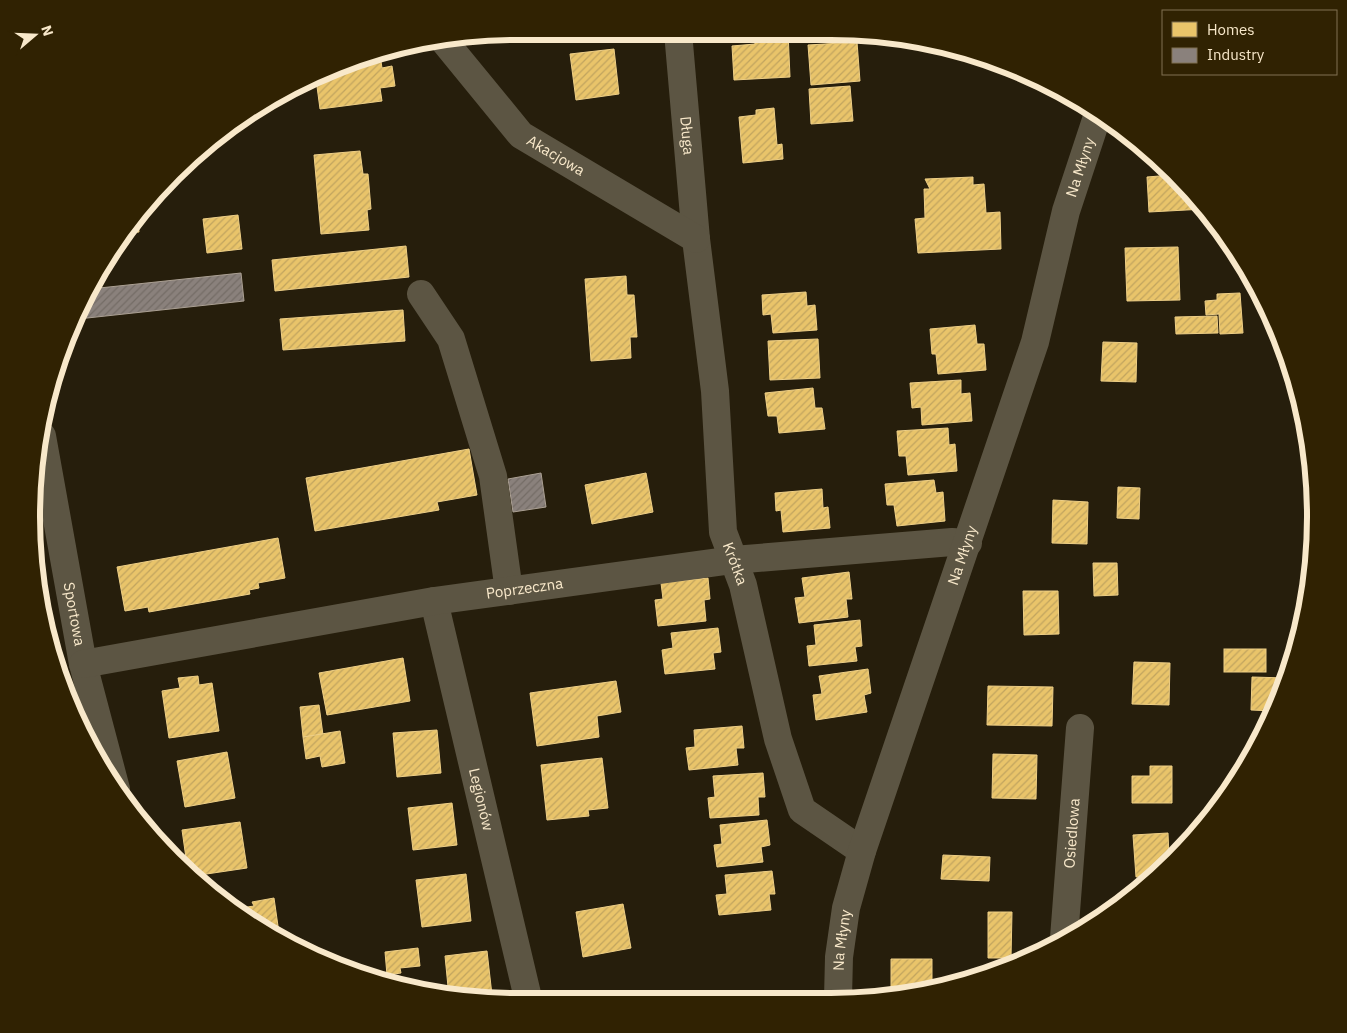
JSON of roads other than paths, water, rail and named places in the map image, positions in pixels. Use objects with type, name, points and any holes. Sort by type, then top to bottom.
[{"type":"street","name":"Długa","points":[[679,40],[696,239]]},
{"type":"street","name":"Akacjowa","points":[[447,45],[521,135],[696,239]]},
{"type":"street","name":"Na Młyny","points":[[838,993],[839,957],[846,908],[862,851],[1035,342],[1066,211],[1096,121]]},
{"type":"street","name":"Krótka","points":[[696,239],[715,391],[723,532],[743,585],[778,739],[802,810],[862,851]]},
{"type":"street","points":[[421,294],[451,339],[493,476],[509,591]]},
{"type":"street","name":"Sportowa","points":[[45,450],[84,664],[110,764]]},
{"type":"street","name":"Poprzeczna","points":[[84,664],[434,601],[733,560],[952,542],[968,543]]},
{"type":"street","name":"Legionów","points":[[434,601],[527,993]]},
{"type":"street","name":"Osiedlowa","points":[[1065,931],[1080,728]]}]
